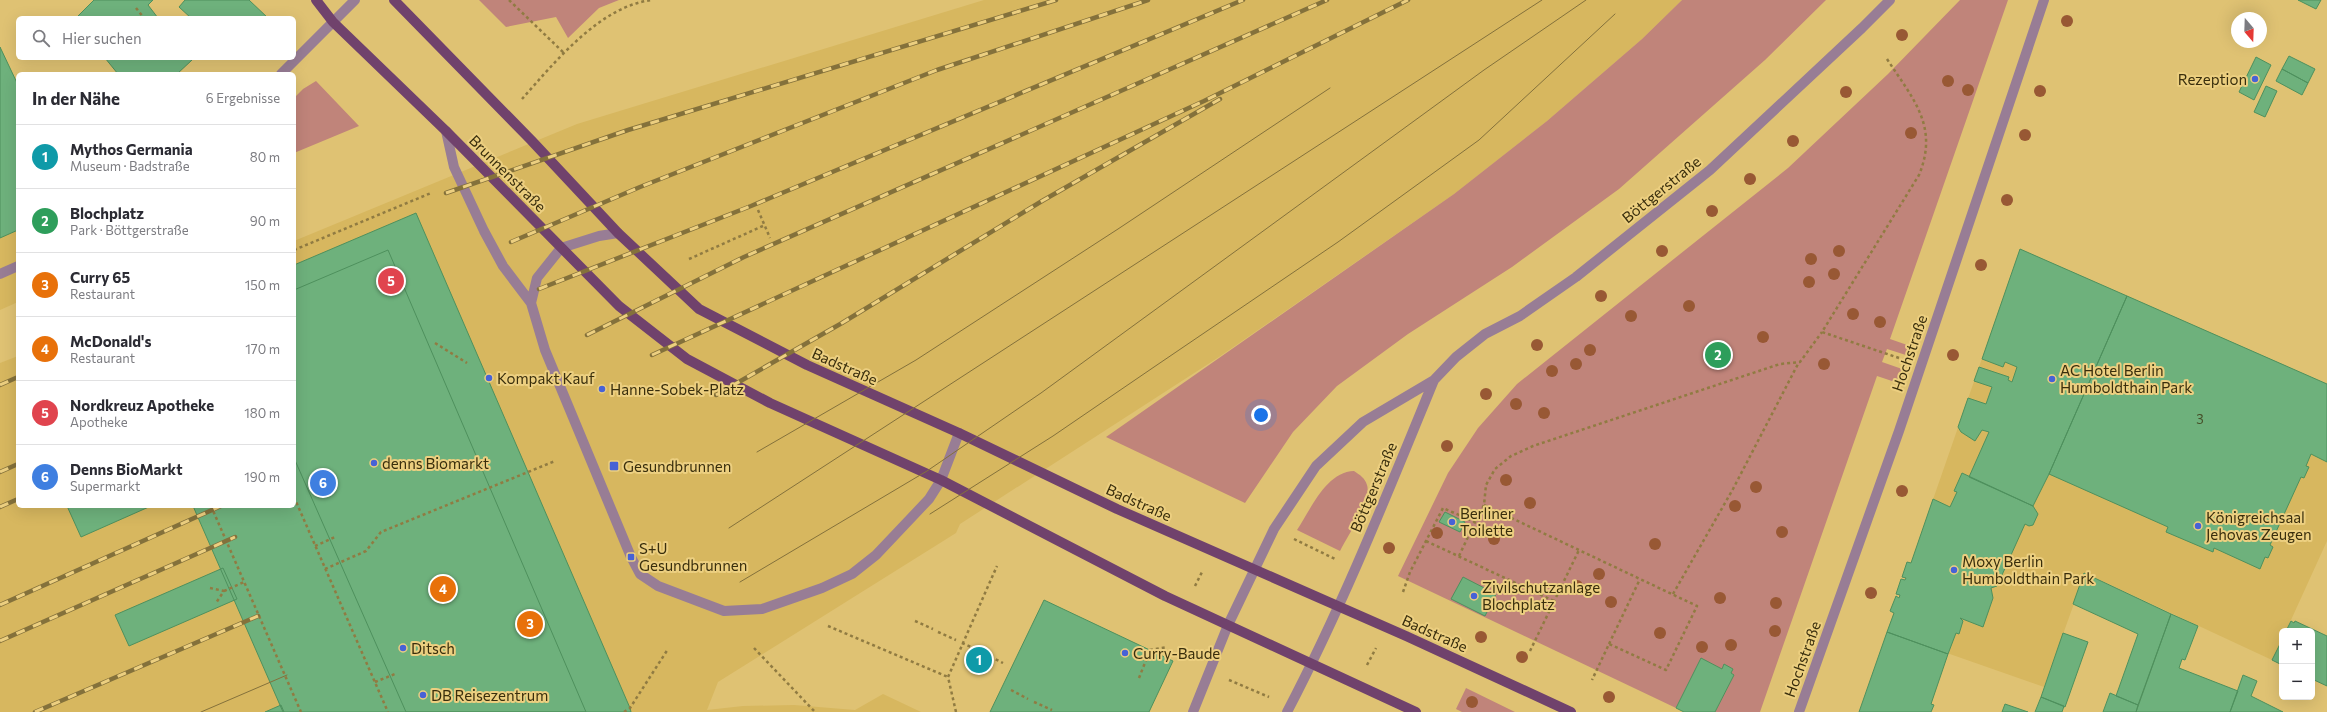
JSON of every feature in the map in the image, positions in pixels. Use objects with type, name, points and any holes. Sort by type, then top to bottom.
[{"type":"main road","name":"Brunnenstraße","points":[[316,0],[332,22],[446,131],[619,306],[687,359],[770,403],[941,480]]},
{"type":"main road","points":[[394,0],[507,115],[618,233]]},
{"type":"main road","name":"Badstraße","points":[[618,233],[699,310],[807,365],[959,433],[1117,509],[1337,605],[1571,712]]},
{"type":"main road","points":[[941,480],[1165,596],[1416,712]]},
{"type":"street","points":[[296,59],[355,0]]},
{"type":"street","name":"Böttgerstraße","points":[[1193,712],[1228,625],[1274,529],[1316,466],[1363,422],[1434,380],[1456,357],[1485,334],[1520,316],[1576,277],[1710,170],[1890,0]]},
{"type":"street","name":"Hochstraße","points":[[1799,712],[1899,431],[2043,1]]},
{"type":"street","points":[[283,72],[295,60]]},
{"type":"street","points":[[446,131],[454,167],[484,231],[503,266],[531,303],[545,350],[631,557],[640,574],[658,586],[724,611],[762,609],[822,588],[852,574],[876,555],[929,499],[941,480],[959,433]]},
{"type":"street","points":[[531,303],[537,278],[561,248],[599,236],[618,233]]},
{"type":"street","points":[[0,274],[16,267]]},
{"type":"street","name":"Böttgerstraße","points":[[1287,712],[1312,664],[1434,380]]},
{"type":"path","points":[[509,0],[565,54]]},
{"type":"path","points":[[507,115],[591,28],[619,10],[652,0]]},
{"type":"path","points":[[136,8],[142,16]]},
{"type":"path","points":[[1673,594],[1733,489],[1800,362],[1822,332],[1920,175],[1927,146],[1923,118],[1913,98],[1888,59]]},
{"type":"path","points":[[296,249],[431,193]]},
{"type":"path","points":[[758,210],[763,226],[770,238]]},
{"type":"path","points":[[689,259],[763,226]]},
{"type":"path","points":[[1822,332],[1906,361]]},
{"type":"path","points":[[435,343],[467,363]]},
{"type":"path","points":[[1459,556],[1484,505],[1486,485],[1495,469],[1511,456],[1533,446],[1780,364],[1800,362]]},
{"type":"path","points":[[325,569],[366,551],[381,532],[555,461]]},
{"type":"path","points":[[296,502],[388,712]]},
{"type":"path","points":[[1484,505],[1697,606],[1666,670],[1609,644]]},
{"type":"path","points":[[212,508],[301,712]]},
{"type":"path","points":[[1403,592],[1410,572],[1442,508],[1475,522]]},
{"type":"path","points":[[315,546],[335,537]]},
{"type":"path","points":[[1292,538],[1338,560]]},
{"type":"path","points":[[1426,541],[1554,601]]},
{"type":"path","points":[[1530,651],[1578,550]]},
{"type":"path","points":[[956,712],[948,678],[997,566]]},
{"type":"path","points":[[1195,586],[1204,566]]},
{"type":"path","points":[[1592,680],[1640,579]]},
{"type":"path","points":[[216,603],[224,591],[244,582]]},
{"type":"path","points":[[210,588],[224,591]]},
{"type":"path","points":[[915,621],[933,629]]},
{"type":"path","points":[[828,626],[948,678]]},
{"type":"path","points":[[938,632],[956,640]]},
{"type":"path","points":[[962,643],[980,651]]},
{"type":"path","points":[[1366,667],[1377,646]]},
{"type":"path","points":[[1139,678],[1150,650],[1167,647]]},
{"type":"path","points":[[754,648],[814,712]]},
{"type":"path","points":[[624,712],[630,708],[668,649]]},
{"type":"path","points":[[985,654],[1003,663]]},
{"type":"path","points":[[375,682],[395,674]]},
{"type":"path","points":[[1226,678],[1271,698]]},
{"type":"path","points":[[1010,690],[1028,699]]},
{"type":"path","points":[[1034,702],[1052,710]]},
{"type":"shaded area","points":[[479,0],[619,0],[599,8],[568,38],[556,17],[506,27]]},
{"type":"shaded area","points":[[984,0],[1682,0],[1642,39],[1547,121],[1454,194],[1219,357],[960,524],[956,533],[718,682],[707,710],[743,706],[794,705],[855,710],[883,694],[921,712],[0,712],[0,363],[16,357],[16,508],[296,508],[296,240],[577,124]]},
{"type":"shaded area","points":[[1682,0],[1826,0],[1765,60],[1619,189],[1512,267],[1408,334],[1337,386],[1293,432],[1245,503],[1106,437],[1454,194],[1547,121],[1642,39]]},
{"type":"shaded area","points":[[1960,0],[2008,0],[1890,339],[1913,347],[1909,356],[1887,349],[1882,362],[1905,370],[1901,384],[1877,376],[1760,712],[1715,712],[1734,675],[1731,673],[1733,669],[1724,665],[1722,669],[1701,659],[1676,708],[1398,576],[1448,473],[1478,428],[1517,384],[1788,168],[1888,74]]},
{"type":"shaded area","points":[[0,47],[16,81],[16,303],[0,310]]},
{"type":"shaded area","points":[[316,81],[359,126],[296,152],[296,96],[303,89]]},
{"type":"shaded area","points":[[2020,249],[2327,384],[2327,541],[2287,628],[2279,628],[2279,646],[2272,660],[2085,573],[2044,687],[1887,632]]},
{"type":"shaded area","points":[[1354,471],[1365,480],[1368,491],[1353,528],[1340,551],[1297,530],[1320,493],[1327,485],[1344,473]]},
{"type":"shaded area","points":[[1466,688],[1515,712],[1462,712],[1456,709]]},
{"type":"building","points":[[94,0],[153,0],[148,5],[156,16],[78,16]]},
{"type":"building","points":[[185,0],[249,0],[266,16],[189,16],[179,7]]},
{"type":"building","points":[[2298,0],[2321,0],[2316,9]]},
{"type":"building","points":[[0,47],[16,81],[16,231],[0,238]]},
{"type":"building","points":[[2289,56],[2315,69],[2308,83],[2282,69]]},
{"type":"building","name":"Rezeption","points":[[2256,57],[2271,65],[2254,100],[2239,92]]},
{"type":"building","points":[[107,60],[192,60],[179,72],[116,72]]},
{"type":"building","points":[[2282,69],[2308,83],[2302,95],[2276,81]]},
{"type":"building","points":[[2266,86],[2277,91],[2265,117],[2254,112]]},
{"type":"building","points":[[416,213],[631,712],[283,712],[194,508],[296,508],[296,264]]},
{"type":"building","name":"AC Hotel Berlin Humboldthain Park","points":[[2020,249],[2127,296],[2049,474],[2033,506],[1969,477],[1989,432],[1982,430],[1975,441],[1961,432],[1958,427],[1968,398],[1986,404],[1992,387],[1974,381],[1979,367],[2009,377],[2008,380],[2012,382],[2017,367],[2005,362],[2003,367],[1982,359]]},
{"type":"building","points":[[388,250],[586,712],[406,712],[296,463],[296,289]]},
{"type":"building","points":[[2127,296],[2327,384],[2327,462],[2311,454],[2306,466],[2309,467],[2304,478],[2301,477],[2270,545],[2273,547],[2268,558],[2265,557],[2260,569],[2214,548],[2213,552],[2166,532],[2168,527],[2049,474]]},
{"type":"building","name":"Moxy Berlin Humboldthain Park","points":[[1962,473],[2033,506],[2038,514],[2033,525],[2029,526],[2025,524],[1997,586],[1991,588],[1993,598],[1983,627],[1960,618],[1963,621],[1959,634],[1956,633],[1948,654],[1887,632],[1894,613],[1890,611],[1896,596],[1899,598],[1900,595],[1896,594],[1901,579],[1905,580],[1906,578],[1902,577],[1907,562],[1911,563],[1933,499],[1950,507],[1957,492],[1954,491]]},
{"type":"building","points":[[68,508],[146,508],[81,537]]},
{"type":"building","name":"Berliner Toilette","points":[[1445,512],[1465,522],[1460,532],[1439,522]]},
{"type":"building","points":[[223,568],[237,599],[129,646],[115,615]]},
{"type":"building","points":[[2084,573],[2171,614],[2138,705],[2116,696],[2138,634],[2073,604]]},
{"type":"building","name":"Zivilschutzanlage Blochplatz","points":[[1463,577],[1496,594],[1485,616],[1451,599]]},
{"type":"building","points":[[1044,600],[1173,661],[1149,712],[990,712]]},
{"type":"building","points":[[2171,614],[2198,626],[2185,660],[2182,659],[2179,668],[2238,691],[2230,712],[2136,712]]},
{"type":"building","points":[[2291,621],[2294,623],[2295,621],[2310,628],[2288,628]]},
{"type":"building","points":[[2315,630],[2327,636],[2327,686],[2315,680]]},
{"type":"building","points":[[1887,632],[1948,654],[1931,704],[1934,705],[1931,712],[1859,712]]},
{"type":"building","points":[[2063,633],[2088,642],[2065,707],[2041,697]]},
{"type":"building","points":[[2279,646],[2279,664],[2272,660]]},
{"type":"building","points":[[1701,658],[1722,669],[1724,664],[1733,669],[1731,673],[1734,675],[1715,712],[1684,712],[1676,708]]},
{"type":"building","points":[[2243,675],[2257,681],[2251,696],[2283,712],[2230,712]]},
{"type":"building","points":[[2110,693],[2138,705],[2136,712],[2103,712]]},
{"type":"building","points":[[2041,697],[2064,706],[2062,712],[2035,712]]},
{"type":"building","points":[[2005,704],[2028,712],[2002,712]]},
{"type":"building","points":[[281,705],[284,712],[265,712]]},
{"type":"tram line","points":[[729,528],[1542,0]]},
{"type":"tram line","points":[[740,582],[927,471],[1041,393],[1484,70],[1586,0]]},
{"type":"tram line","points":[[930,514],[1053,436],[1338,242],[1479,140],[1615,14]]},
{"type":"tram line","points":[[757,452],[916,360],[1118,229],[1330,88]]},
{"type":"tram line","points":[[201,712],[287,675]]},
{"type":"railway","points":[[446,193],[628,130],[1056,0]]},
{"type":"railway","points":[[511,242],[640,187],[937,70],[1148,0]]},
{"type":"railway","points":[[539,289],[751,206],[1243,0]]},
{"type":"railway","points":[[587,335],[744,257],[1327,0]]},
{"type":"railway","points":[[652,355],[1204,101],[1408,0]]},
{"type":"railway","points":[[716,395],[842,323],[1042,201],[1220,99]]},
{"type":"railway","points":[[0,385],[16,378]]},
{"type":"railway","points":[[0,472],[16,465]]},
{"type":"railway","points":[[0,507],[16,500]]},
{"type":"railway","points":[[0,605],[217,508]]},
{"type":"railway","points":[[0,641],[235,537]]},
{"type":"railway","points":[[35,712],[258,616]]},
{"type":"place","name":"Rezeption","points":[[2255,79]]},
{"type":"place","name":"Nordkreuz Apotheke","points":[[391,281]]},
{"type":"place","name":"Blochplatz","points":[[1718,355]]},
{"type":"place","name":"Kompakt Kauf","points":[[489,378]]},
{"type":"place","name":"AC Hotel Berlin Humboldthain Park","points":[[2052,379]]},
{"type":"place","name":"Hanne-Sobek-Platz","points":[[602,389]]},
{"type":"place","name":"denns Biomarkt","points":[[374,463]]},
{"type":"place","name":"Gesundbrunnen","points":[[614,466]]},
{"type":"place","name":"Denns BioMarkt","points":[[323,483]]},
{"type":"place","name":"Berliner Toilette","points":[[1452,522]]},
{"type":"place","name":"Königreichsaal Jehovas Zeugen","points":[[2198,526]]},
{"type":"place","name":"S+U Gesundbrunnen","points":[[631,557]]},
{"type":"place","name":"Moxy Berlin Humboldthain Park","points":[[1954,570]]},
{"type":"place","name":"McDonald's","points":[[443,589]]},
{"type":"place","name":"Zivilschutzanlage Blochplatz","points":[[1474,596]]},
{"type":"place","name":"Curry 65","points":[[530,624]]},
{"type":"place","name":"Ditsch","points":[[403,648]]},
{"type":"place","name":"Curry-Baude","points":[[1125,653]]},
{"type":"place","name":"Mythos Germania","points":[[979,660]]},
{"type":"place","name":"DB Reisezentrum","points":[[423,695]]}]
